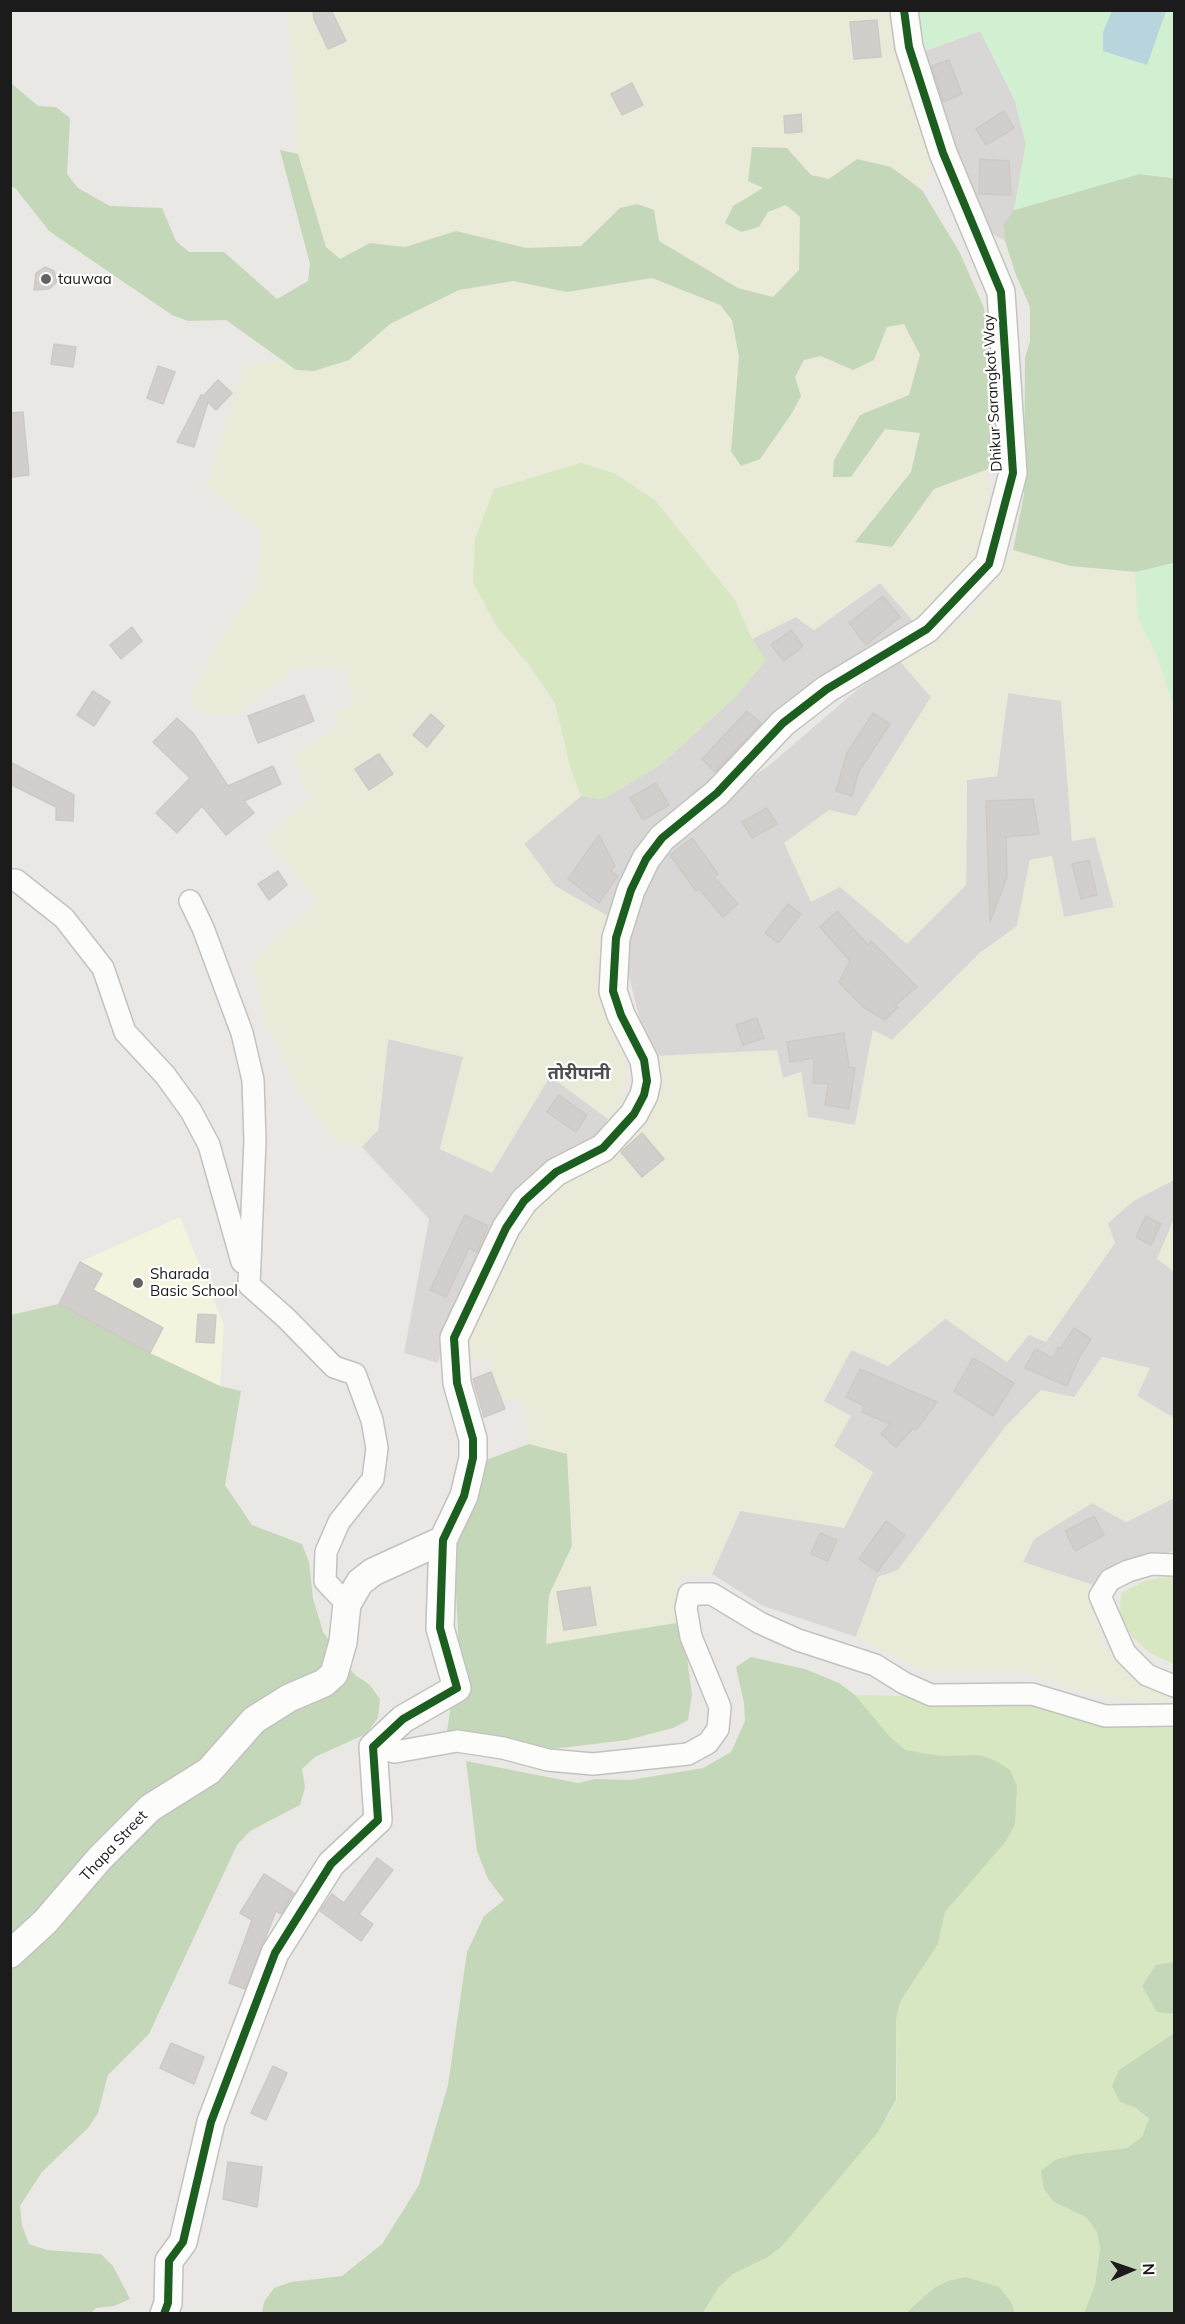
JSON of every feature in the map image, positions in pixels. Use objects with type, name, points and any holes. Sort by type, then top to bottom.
[{"type":"street","name":"Dhikur Sarangkot Way","points":[[443,1540],[464,1496],[473,1458],[472,1439],[457,1383],[454,1354],[454,1338],[461,1319],[506,1228],[524,1201],[556,1172],[603,1148],[634,1114],[644,1095],[647,1081],[644,1060],[618,1007],[613,992],[613,967],[619,928],[631,890],[646,859],[662,838],[717,793],[783,723],[827,689],[927,629],[989,564],[1012,473],[1001,292],[943,153],[909,47],[904,10]]},
{"type":"street","points":[[10,880],[16,880],[64,918],[103,968],[125,1032],[165,1075],[191,1111],[209,1144],[249,1285],[287,1319],[334,1367],[355,1374],[372,1420],[377,1448],[373,1479],[339,1522],[327,1551],[325,1581],[348,1604]]},
{"type":"street","points":[[190,900],[203,928],[242,1033],[253,1080],[255,1141],[249,1285]]},
{"type":"street","name":"Thapa Street","points":[[10,1953],[45,1923],[100,1858],[150,1808],[208,1771],[254,1720],[289,1698],[324,1683],[334,1674],[343,1642],[348,1604],[360,1582],[373,1572],[443,1540]]},
{"type":"street","points":[[374,1747],[404,1719],[457,1688],[440,1628],[443,1540]]},
{"type":"street","points":[[1174,1565],[1152,1564],[1128,1572],[1110,1580],[1100,1596],[1125,1653],[1147,1675],[1174,1686]]},
{"type":"street","points":[[374,1747],[395,1752],[457,1741],[503,1748],[548,1760],[593,1764],[688,1754],[708,1743],[718,1729],[720,1707],[700,1662],[686,1608],[689,1594],[712,1594],[760,1623],[798,1640],[875,1665],[904,1683],[931,1695],[1032,1694],[1105,1716],[1174,1715]]},
{"type":"street","points":[[164,2313],[168,2303],[169,2261],[183,2242],[211,2122],[274,1953],[331,1864],[378,1820],[374,1747]]},
{"type":"shaded area","points":[[288,11],[895,11],[928,134],[931,176],[922,190],[891,167],[858,159],[829,179],[811,175],[787,148],[764,188],[733,206],[741,232],[759,227],[768,212],[786,205],[800,217],[799,270],[773,297],[739,288],[658,240],[654,210],[620,209],[581,246],[526,248],[456,232],[405,247],[370,243],[340,259],[326,247],[298,154]]},
{"type":"shaded area","points":[[980,31],[1015,101],[1026,144],[1014,210],[1003,224],[1005,241],[980,227],[917,54]]},
{"type":"shaded area","points":[[11,83],[38,106],[56,107],[70,118],[67,174],[78,188],[110,206],[162,208],[176,241],[189,252],[224,252],[277,299],[308,281],[310,264],[280,150],[298,154],[326,247],[340,259],[370,243],[405,247],[456,231],[526,248],[581,246],[620,208],[637,204],[654,210],[659,241],[738,288],[773,297],[799,270],[800,217],[786,205],[768,212],[759,227],[741,232],[725,223],[733,206],[763,188],[748,181],[752,147],[787,148],[811,175],[829,179],[857,159],[891,167],[922,190],[960,253],[984,308],[993,371],[993,449],[988,469],[934,489],[892,547],[855,542],[911,472],[920,433],[885,429],[851,477],[833,477],[834,460],[860,415],[909,395],[920,355],[904,324],[887,327],[874,360],[853,370],[821,356],[804,360],[795,377],[801,396],[792,413],[760,459],[741,466],[731,451],[739,357],[732,320],[720,305],[652,278],[567,292],[513,281],[459,290],[390,324],[349,360],[314,371],[296,370],[226,320],[188,321],[172,315],[49,231],[16,189],[11,186]]},
{"type":"shaded area","points":[[1139,174],[1174,178],[1174,563],[1138,572],[1070,566],[1013,550],[1024,494],[1025,358],[1030,341],[1030,307],[1016,275],[1005,241],[1003,224],[1014,210]]},
{"type":"shaded area","points":[[652,278],[720,305],[732,320],[739,357],[731,451],[760,459],[800,396],[795,377],[804,360],[821,355],[874,360],[887,327],[904,324],[920,355],[909,395],[860,415],[851,477],[885,429],[920,433],[911,472],[855,541],[892,547],[934,489],[988,469],[988,532],[975,568],[915,623],[880,583],[814,630],[796,617],[752,639],[735,600],[655,500],[616,474],[529,665],[555,703],[570,766],[581,796],[524,844],[555,886],[611,918],[595,981],[619,1036],[627,1077],[619,1107],[608,1119],[550,1076],[492,1173],[440,1149],[463,1057],[388,1039],[378,1130],[362,1147],[335,1142],[297,1087],[266,1022],[252,961],[318,902],[266,838],[310,799],[293,754],[336,728],[334,714],[354,705],[344,668],[296,668],[235,716],[195,711],[192,691],[230,623],[258,582],[261,530],[206,487],[245,365],[280,360],[296,370],[314,371],[349,360],[390,324],[459,290],[513,281],[567,292]]},
{"type":"shaded area","points":[[1013,550],[1070,566],[1135,572],[1138,619],[1157,656],[1174,709],[1174,1180],[1133,1201],[1108,1223],[1115,1243],[1046,1342],[1029,1335],[1007,1362],[945,1319],[888,1366],[851,1350],[824,1401],[851,1416],[834,1446],[873,1472],[844,1528],[740,1511],[712,1574],[680,1577],[676,1623],[546,1644],[549,1595],[572,1546],[567,1454],[529,1444],[524,1400],[502,1401],[488,1357],[465,1361],[465,1336],[533,1205],[562,1181],[598,1161],[654,1056],[777,1050],[783,1078],[801,1072],[808,1117],[855,1125],[873,1030],[892,1040],[980,953],[1017,926],[1030,860],[1052,856],[1064,917],[1114,907],[1095,837],[1072,841],[1061,701],[1008,693],[997,776],[967,780],[966,885],[907,944],[840,887],[811,902],[784,843],[829,810],[856,816],[931,697],[900,661],[972,612]]},
{"type":"shaded area","points":[[880,583],[915,623],[785,708],[611,918],[555,886],[524,843],[581,796],[603,799],[660,765],[734,698],[765,661],[752,639],[796,617],[814,630]]},
{"type":"shaded area","points":[[900,661],[931,697],[856,816],[839,887],[966,885],[967,780],[997,776],[1008,693],[1062,701],[1072,841],[1095,837],[1114,907],[1064,918],[1052,856],[1030,860],[1017,926],[980,953],[892,1040],[873,1030],[855,1125],[808,1117],[801,1072],[783,1078],[654,1056],[641,1024],[624,957],[634,901],[668,845],[709,809],[772,763],[858,689]]},
{"type":"shaded area","points":[[388,1039],[464,1057],[440,1149],[492,1172],[550,1076],[608,1119],[603,1132],[452,1313],[438,1363],[404,1353],[429,1219],[362,1147],[378,1130]]},
{"type":"shaded area","points":[[1174,1180],[1174,1219],[1158,1258],[1174,1272],[1174,1418],[1137,1396],[1149,1368],[1102,1357],[1074,1398],[1006,1426],[898,1570],[878,1577],[856,1637],[763,1606],[712,1574],[740,1511],[833,1446],[823,1401],[852,1349],[888,1366],[945,1318],[1007,1362],[1108,1223],[1133,1201]]},
{"type":"shaded area","name":"Sharada Basic School","points":[[180,1217],[224,1325],[220,1386],[150,1353],[59,1304],[80,1262]]},
{"type":"shaded area","points":[[1174,1219],[1174,1272],[1157,1259]]},
{"type":"shaded area","points":[[59,1304],[150,1353],[220,1386],[241,1391],[225,1485],[252,1525],[302,1544],[309,1562],[313,1598],[323,1632],[355,1675],[370,1685],[380,1699],[378,1718],[366,1734],[315,1757],[302,1769],[305,1787],[300,1805],[250,1831],[237,1845],[149,2034],[108,2075],[98,2113],[88,2128],[42,2172],[20,2206],[22,2225],[29,2244],[47,2250],[101,2254],[113,2266],[130,2299],[114,2306],[96,2308],[91,2313],[11,2314],[10,1315]]},
{"type":"shaded area","points":[[1102,1357],[1150,1368],[1137,1396],[1174,1418],[1174,1498],[1126,1522],[1092,1503],[1034,1539],[1023,1562],[1096,1586],[1095,1615],[1103,1646],[1135,1681],[1167,1693],[1174,1700],[1170,1708],[1080,1691],[1017,1670],[953,1673],[922,1670],[856,1637],[878,1577],[898,1570],[1006,1426],[1041,1390],[1074,1397]]},
{"type":"shaded area","points":[[529,1444],[567,1454],[572,1546],[549,1595],[546,1644],[676,1623],[687,1658],[692,1694],[688,1720],[673,1728],[627,1740],[553,1749],[447,1731],[459,1653],[456,1590],[450,1555],[475,1464]]},
{"type":"shaded area","points":[[1174,1498],[1174,1551],[1121,1564],[1096,1586],[1023,1562],[1034,1539],[1092,1503],[1126,1522]]},
{"type":"shaded area","points":[[751,1657],[805,1669],[839,1683],[855,1695],[891,1738],[906,1750],[941,1756],[978,1755],[994,1760],[1010,1770],[1017,1786],[1015,1824],[1006,1841],[945,1912],[938,1944],[900,2002],[896,2020],[896,2100],[878,2132],[782,2246],[768,2257],[733,2274],[719,2287],[703,2313],[262,2313],[264,2302],[274,2288],[291,2282],[342,2276],[382,2244],[419,2185],[448,2085],[467,1952],[484,1916],[504,1900],[488,1879],[477,1851],[466,1761],[578,1783],[595,1779],[630,1780],[703,1768],[731,1752],[745,1721],[744,1703],[736,1667]]},
{"type":"shaded area","points":[[1174,1962],[1174,2014],[1157,2012],[1142,1986],[1156,1965]]},
{"type":"shaded area","points":[[1174,2033],[1174,2313],[1084,2313],[1095,2285],[1100,2248],[1097,2232],[1086,2217],[1054,2202],[1044,2189],[1041,2171],[1055,2160],[1073,2155],[1127,2148],[1142,2137],[1149,2119],[1136,2108],[1120,2102],[1112,2086],[1119,2070]]},
{"type":"shaded area","points":[[965,2277],[999,2287],[1011,2302],[1015,2313],[906,2313],[934,2288],[948,2281]]},
{"type":"green space","points":[[914,11],[1174,11],[1174,178],[1139,174],[1014,210],[1026,144],[1015,101],[980,31],[917,54]]},
{"type":"green space","points":[[581,463],[616,474],[655,500],[735,600],[752,639],[766,660],[734,698],[660,765],[603,799],[581,796],[570,766],[555,703],[529,665],[497,627],[473,582],[475,539],[494,489]]},
{"type":"green space","points":[[1174,563],[1174,709],[1157,656],[1138,619],[1135,572]]},
{"type":"green space","points":[[1174,1576],[1174,1664],[1150,1653],[1132,1637],[1120,1614],[1121,1593],[1147,1580]]},
{"type":"green space","points":[[855,1695],[902,1696],[930,1702],[1046,1703],[1118,1725],[1142,1728],[1174,1724],[1174,1962],[1156,1965],[1157,2011],[1174,2014],[1174,2033],[1119,2070],[1120,2102],[1136,2108],[1149,2120],[1142,2137],[1127,2148],[1091,2153],[1054,2202],[1086,2217],[1097,2232],[1100,2248],[1095,2285],[1084,2313],[1015,2313],[1011,2302],[921,2301],[906,2313],[703,2314],[719,2287],[733,2274],[768,2257],[782,2246],[888,2116],[897,2100],[896,2020],[900,2002],[938,1944],[945,1912],[956,1897],[978,1755],[941,1756],[906,1750],[891,1738]]},
{"type":"water","points":[[1112,11],[1166,11],[1147,65],[1103,51],[1103,32]]},
{"type":"building","points":[[313,10],[331,10],[346,41],[328,49],[314,19]]},
{"type":"building","points":[[877,20],[881,57],[854,59],[850,22]]},
{"type":"building","points":[[949,60],[962,94],[943,102],[932,66]]},
{"type":"building","points":[[632,83],[643,105],[622,115],[611,94]]},
{"type":"building","points":[[1004,111],[1014,128],[986,145],[976,129]]},
{"type":"building","points":[[801,114],[802,132],[785,133],[784,116]]},
{"type":"building","points":[[980,159],[1009,161],[1011,195],[979,194]]},
{"type":"building","name":"tauwaa","points":[[45,267],[54,271],[57,282],[49,289],[34,290],[36,273]]},
{"type":"building","points":[[54,344],[76,347],[73,367],[51,364]]},
{"type":"building","points":[[158,366],[175,372],[163,404],[147,398]]},
{"type":"building","points":[[218,380],[232,393],[216,410],[208,402],[194,447],[177,442],[201,395],[203,396]]},
{"type":"building","points":[[23,412],[29,475],[12,477],[10,413]]},
{"type":"building","points":[[883,596],[900,617],[866,645],[849,623]]},
{"type":"building","points":[[132,627],[142,641],[121,659],[110,645]]},
{"type":"building","points":[[791,630],[803,646],[784,661],[771,645]]},
{"type":"building","points":[[93,691],[110,702],[94,726],[77,715]]},
{"type":"building","points":[[304,695],[314,721],[258,743],[248,716]]},
{"type":"building","points":[[747,711],[761,723],[715,772],[702,759]]},
{"type":"building","points":[[873,713],[890,724],[859,771],[852,796],[836,791],[847,753]]},
{"type":"building","points":[[431,714],[444,726],[427,747],[413,735]]},
{"type":"building","points":[[177,718],[193,733],[228,786],[273,766],[281,784],[244,801],[254,813],[226,835],[202,806],[177,833],[156,813],[190,778],[153,742]]},
{"type":"building","points":[[379,754],[393,774],[369,790],[355,769]]},
{"type":"building","points":[[10,762],[74,795],[73,821],[56,820],[56,807],[10,784]]},
{"type":"building","points":[[656,783],[669,805],[643,820],[630,798]]},
{"type":"building","points":[[1033,799],[1039,834],[1006,837],[1007,877],[990,922],[986,801]]},
{"type":"building","points":[[767,808],[777,824],[752,838],[742,822]]},
{"type":"building","points":[[599,835],[615,866],[610,871],[618,876],[599,903],[568,879]]},
{"type":"building","points":[[692,838],[718,874],[714,877],[738,904],[723,917],[699,889],[696,891],[670,855]]},
{"type":"building","points":[[1089,860],[1097,895],[1081,899],[1072,864]]},
{"type":"building","points":[[278,871],[287,885],[269,900],[258,884]]},
{"type":"building","points":[[788,904],[801,914],[778,943],[765,933]]},
{"type":"building","points":[[837,911],[868,945],[871,941],[917,987],[895,1005],[898,1007],[885,1020],[863,1007],[839,982],[850,961],[820,927]]},
{"type":"building","points":[[757,1018],[764,1038],[743,1045],[736,1025]]},
{"type":"building","points":[[844,1033],[849,1067],[855,1068],[849,1109],[825,1105],[828,1084],[813,1083],[814,1058],[790,1062],[787,1042]]},
{"type":"building","points":[[559,1095],[587,1115],[576,1132],[547,1112]]},
{"type":"building","points":[[642,1133],[664,1159],[642,1177],[621,1152]]},
{"type":"building","points":[[465,1215],[488,1226],[477,1252],[469,1248],[446,1297],[430,1290]]},
{"type":"building","points":[[1146,1216],[1161,1224],[1151,1245],[1136,1237]]},
{"type":"building","points":[[80,1262],[102,1274],[93,1290],[163,1328],[150,1353],[59,1304]]},
{"type":"building","points":[[198,1314],[216,1315],[214,1343],[196,1342]]},
{"type":"building","points":[[1074,1328],[1091,1339],[1080,1356],[1067,1386],[1025,1368],[1035,1349],[1053,1358],[1058,1347],[1061,1348]]},
{"type":"building","points":[[973,1358],[1014,1383],[993,1416],[954,1391]]},
{"type":"building","points":[[860,1369],[937,1402],[916,1430],[913,1428],[896,1447],[881,1434],[890,1424],[862,1412],[864,1406],[846,1397]]},
{"type":"building","points":[[491,1372],[505,1409],[484,1417],[473,1379]]},
{"type":"building","points":[[1094,1516],[1104,1535],[1075,1551],[1065,1531]]},
{"type":"building","points":[[886,1521],[905,1535],[877,1572],[859,1559]]},
{"type":"building","points":[[820,1533],[837,1540],[828,1561],[811,1554]]},
{"type":"building","points":[[590,1587],[596,1625],[564,1630],[557,1592]]},
{"type":"building","points":[[377,1858],[393,1870],[359,1914],[373,1924],[361,1941],[320,1911],[332,1894],[344,1903]]},
{"type":"building","points":[[264,1874],[294,1893],[281,1914],[276,1911],[245,1989],[229,1983],[252,1920],[240,1913]]},
{"type":"building","points":[[171,2043],[204,2057],[194,2084],[160,2068]]},
{"type":"building","points":[[273,2066],[287,2073],[266,2120],[251,2113]]},
{"type":"building","points":[[228,2162],[262,2167],[257,2207],[223,2199]]},
{"type":"cycle path","points":[[164,2314],[168,2303],[169,2261],[183,2242],[211,2122],[275,1953],[331,1864],[378,1820],[373,1747],[403,1719],[457,1688],[440,1628],[443,1540],[464,1496],[473,1458],[473,1439],[457,1383],[454,1338],[506,1228],[524,1201],[556,1172],[603,1148],[634,1114],[644,1095],[647,1081],[644,1060],[621,1015],[613,991],[616,938],[631,890],[646,859],[662,838],[717,793],[783,723],[827,689],[927,629],[989,564],[1013,473],[1001,292],[943,153],[909,47],[904,10]]},
{"type":"place","name":"tauwaa","points":[[46,279]]},
{"type":"place","name":"Sharada Basic School","points":[[138,1283]]},
{"type":"district","name":"तोरीपानी","points":[[579,1074]]}]
